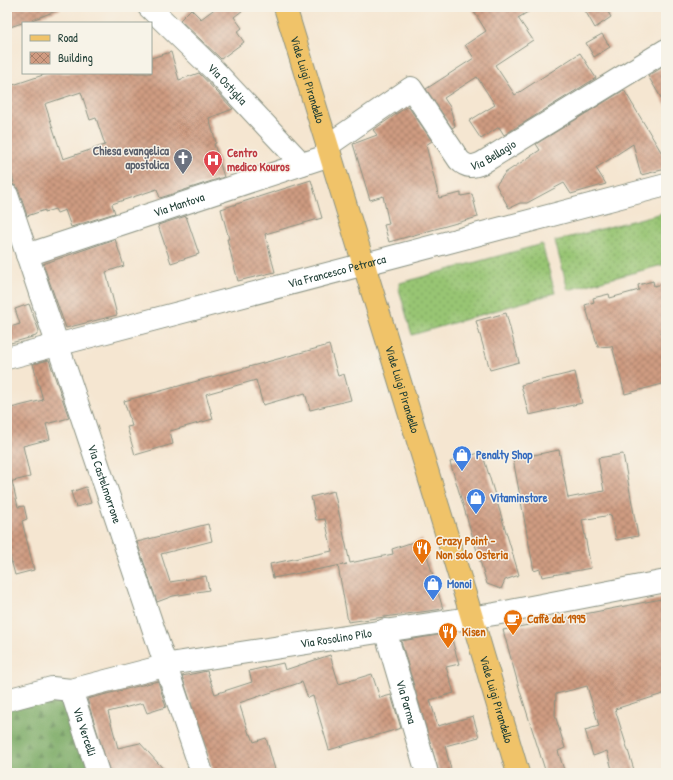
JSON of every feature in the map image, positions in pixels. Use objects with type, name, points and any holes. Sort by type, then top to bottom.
[{"type":"main road","name":"Viale Luigi Pirandello","points":[[285,7],[472,617],[518,773]]},
{"type":"street","name":"Via Ostiglia","points":[[149,7],[214,70],[302,164]]},
{"type":"street","name":"Via Bellagio","points":[[329,150],[411,88],[459,160],[466,166],[474,166],[482,163],[666,50]]},
{"type":"street","name":"Via Mantova","points":[[27,255],[302,164],[329,150]]},
{"type":"street","name":"Via Francesco Petrarca","points":[[7,358],[364,266],[666,185]]},
{"type":"street","name":"Via Castelmorrone","points":[[7,195],[202,773]]},
{"type":"street","name":"Via Rosolino Pilo","points":[[7,700],[52,688],[71,690],[165,666],[472,617],[666,581]]},
{"type":"street","name":"Via Parma","points":[[385,630],[427,773]]},
{"type":"street","name":"Via Vercelli","points":[[71,690],[98,773]]},
{"type":"green space","points":[[666,212],[666,264],[568,290],[555,241]]},
{"type":"green space","points":[[542,244],[555,293],[412,335],[399,289],[400,283]]},
{"type":"green space","points":[[63,697],[91,773],[7,773],[7,705]]},
{"type":"building","points":[[7,7],[61,7],[61,9],[32,20],[33,22],[22,22],[7,28]]},
{"type":"building","points":[[217,7],[247,7],[234,17],[242,28],[237,32],[244,42],[221,59],[180,20],[191,9],[201,19]]},
{"type":"building","points":[[471,7],[536,7],[518,18],[533,40],[495,65],[515,95],[580,53],[596,78],[504,135],[499,127],[481,139],[469,121],[495,105],[477,77],[444,98],[450,107],[455,126],[452,128],[426,89],[474,58],[465,45],[486,31]]},
{"type":"building","points":[[583,7],[605,7],[611,17],[595,28]]},
{"type":"building","points":[[602,34],[610,47],[594,57],[586,43]]},
{"type":"building","points":[[171,52],[179,80],[199,73],[233,109],[209,118],[216,143],[214,144],[224,177],[160,198],[157,189],[112,204],[115,213],[71,227],[65,210],[57,213],[55,209],[45,212],[45,210],[27,216],[19,191],[16,186],[10,183],[14,182],[7,160],[7,87],[46,74],[152,74],[152,58]],"holes":[[[81,92],[90,120],[96,118],[105,145],[63,159],[45,104]]]},
{"type":"building","points":[[666,65],[666,106],[648,76]]},
{"type":"building","points":[[624,90],[666,160],[666,169],[641,175],[633,144],[596,168],[606,184],[571,194],[564,183],[527,203],[520,203],[509,208],[496,185],[505,173],[540,150],[536,144]]},
{"type":"building","points":[[408,106],[432,141],[426,145],[439,198],[461,193],[461,196],[472,194],[478,217],[389,242],[384,225],[389,224],[383,196],[370,200],[353,144],[377,135],[373,130]]},
{"type":"building","points":[[311,180],[322,218],[265,234],[275,272],[238,281],[221,209]]},
{"type":"building","points":[[186,216],[199,254],[171,263],[158,225]]},
{"type":"building","points":[[115,239],[124,266],[106,272],[117,315],[66,328],[43,264]]},
{"type":"building","points":[[653,281],[654,286],[666,283],[666,330],[661,332],[666,351],[666,383],[625,394],[612,346],[598,347],[585,305],[594,302],[593,298],[609,294],[610,298],[639,290],[638,285]]},
{"type":"building","points":[[29,304],[39,331],[36,336],[7,344],[7,328],[20,324],[15,309]]},
{"type":"building","points":[[506,313],[519,362],[490,370],[476,321]]},
{"type":"building","points":[[329,345],[338,376],[344,374],[351,400],[310,410],[305,393],[263,405],[256,380],[206,394],[213,419],[170,431],[173,444],[135,455],[127,427],[132,426],[124,401]]},
{"type":"building","points":[[49,360],[69,418],[46,424],[50,439],[23,446],[30,477],[12,481],[18,507],[24,506],[27,519],[22,521],[34,570],[15,575],[7,545],[7,409],[43,400],[33,364]]},
{"type":"building","points":[[575,372],[582,403],[529,415],[521,385]]},
{"type":"building","points":[[559,450],[568,498],[604,491],[598,458],[623,454],[638,536],[616,540],[611,515],[582,520],[591,568],[542,577],[540,569],[534,571],[513,459]]},
{"type":"building","points":[[482,452],[519,575],[505,580],[501,589],[487,584],[450,462]]},
{"type":"building","points":[[86,487],[91,503],[76,507],[71,492]]},
{"type":"building","points":[[334,491],[350,563],[393,554],[392,549],[422,539],[443,609],[348,622],[338,566],[347,564],[273,578],[270,564],[332,551],[325,519],[316,520],[311,497]]},
{"type":"building","points":[[208,524],[212,541],[161,554],[170,582],[206,576],[209,590],[173,596],[157,602],[137,542]]},
{"type":"building","points":[[666,598],[666,693],[615,709],[635,773],[613,773],[607,751],[593,756],[585,730],[599,726],[587,686],[556,694],[555,715],[565,748],[558,751],[565,773],[546,773],[520,691],[503,630]]},
{"type":"building","points":[[450,633],[459,664],[446,667],[454,693],[430,700],[438,726],[473,716],[479,737],[445,746],[452,773],[439,773],[401,641]]},
{"type":"building","points":[[330,655],[339,684],[372,674],[380,698],[391,695],[401,728],[329,750],[313,696],[308,698],[302,682],[239,703],[249,734],[251,734],[254,742],[266,738],[276,773],[214,773],[182,676],[207,671],[215,694],[252,682],[249,671],[283,663],[285,670]]},
{"type":"building","points":[[158,681],[166,707],[147,713],[143,703],[108,712],[118,748],[140,743],[167,773],[110,773],[87,699]]},
{"type":"place","name":"Chiesa evangelica apostolica","points":[[183,175]]},
{"type":"place","name":"Centro medico Kouros","points":[[213,177]]},
{"type":"place","name":"Penalty Shop","points":[[462,472]]},
{"type":"place","name":"Vitaminstore","points":[[476,515]]},
{"type":"place","name":"Crazy Point - Non solo Osteria","points":[[422,565]]},
{"type":"place","name":"Monoi","points":[[433,601]]},
{"type":"place","name":"Caffè dal 1995","points":[[513,636]]},
{"type":"place","name":"Kisen","points":[[448,649]]}]
